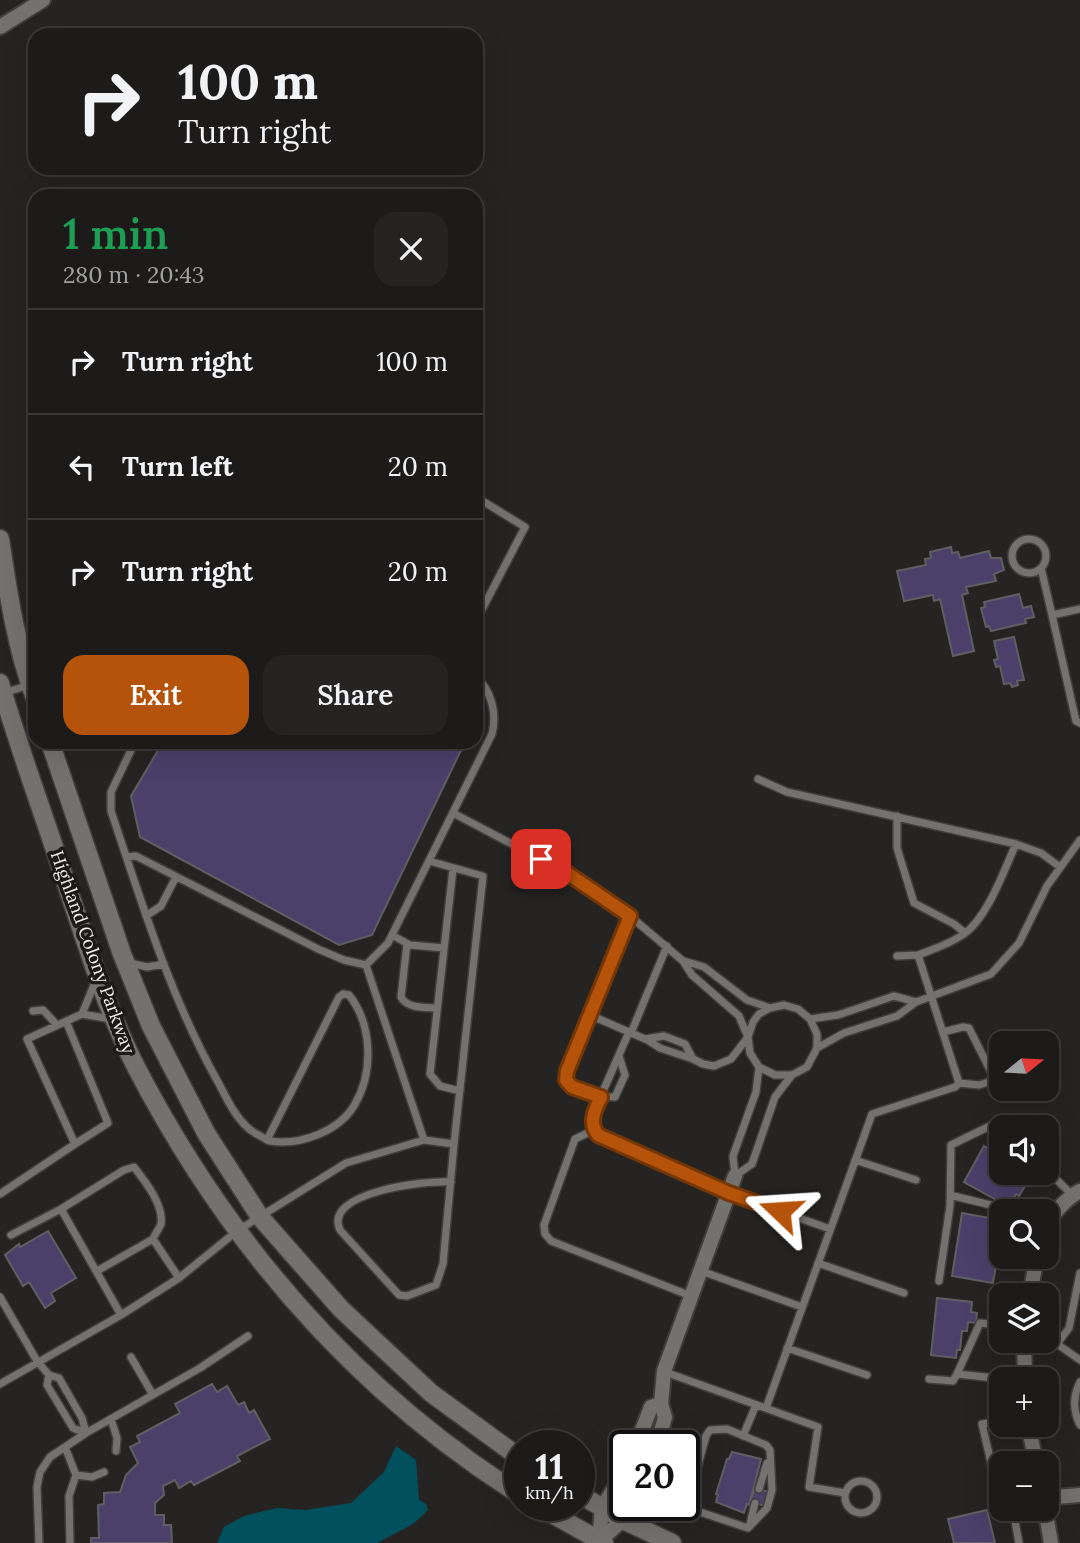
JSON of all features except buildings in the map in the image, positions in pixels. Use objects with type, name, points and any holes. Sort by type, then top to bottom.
[{"type":"street","points":[[0,27],[43,0]]},
{"type":"street","points":[[0,539],[8,592],[28,669]]},
{"type":"street","name":"Highland Colony Parkway","points":[[1,688],[22,759],[98,976],[135,1065],[182,1151],[237,1231],[289,1298],[350,1362],[412,1419],[504,1485]]},
{"type":"street","name":"Highland Colony Parkway","points":[[52,749],[123,955],[151,1026],[200,1121],[260,1217],[341,1309],[421,1384],[504,1446]]},
{"type":"street","points":[[661,1430],[665,1417],[661,1404],[664,1371],[735,1176]]},
{"type":"street","points":[[1059,1212],[1076,1193]]},
{"type":"street","points":[[642,1430],[651,1407],[661,1404]]},
{"type":"street","points":[[1059,1502],[1080,1495]]},
{"type":"street","points":[[600,1542],[602,1508],[609,1497]]},
{"type":"street","points":[[595,1504],[609,1509]]},
{"type":"street","points":[[564,1521],[600,1542]]},
{"type":"street","points":[[600,1542],[618,1521]]},
{"type":"street","points":[[639,1521],[672,1543]]},
{"type":"street","points":[[1048,1521],[1051,1543]]},
{"type":"lane","points":[[483,501],[525,527],[483,608]]},
{"type":"lane","points":[[1041,568],[1028,573],[1016,568],[1012,556],[1016,545],[1026,539],[1041,543],[1044,547],[1046,559],[1041,568],[1076,721],[1080,723]]},
{"type":"lane","points":[[1052,614],[1080,609]]},
{"type":"lane","points":[[366,965],[384,949],[392,935],[487,746],[494,724],[492,702],[483,685]]},
{"type":"lane","points":[[1,688],[28,688]]},
{"type":"lane","points":[[132,749],[111,792],[111,811],[164,964],[203,1056],[233,1110],[246,1126],[267,1140],[288,1142],[311,1137],[341,1120],[355,1104],[366,1066],[367,1044],[359,1010],[349,995],[343,994],[339,997],[267,1140]]},
{"type":"lane","points":[[758,779],[787,792],[1016,844],[1041,853],[1060,867]]},
{"type":"lane","points":[[453,813],[564,871],[630,916],[667,946],[683,961],[692,975],[739,1016],[748,1037],[750,1053],[759,1067],[775,1075],[792,1075]]},
{"type":"lane","points":[[897,816],[897,848],[914,902],[954,923],[965,933]]},
{"type":"lane","points":[[817,1048],[844,1033],[897,1016],[916,1002],[990,974],[1019,943],[1047,886],[1080,839]]},
{"type":"lane","points":[[897,956],[918,955],[948,943],[978,921],[1016,844]]},
{"type":"lane","points":[[127,857],[136,856],[318,949],[344,960],[366,965]]},
{"type":"lane","points":[[429,861],[484,876],[443,1264],[439,1282],[407,1296],[399,1295],[341,1230],[338,1213],[349,1205],[396,1186],[450,1182]]},
{"type":"lane","points":[[453,869],[430,1074],[440,1086],[460,1091]]},
{"type":"lane","points":[[146,916],[161,906],[176,877]]},
{"type":"lane","points":[[619,1056],[625,1074],[615,1097],[601,1097],[572,1087],[566,1080],[567,1071],[630,916]]},
{"type":"lane","points":[[392,935],[407,944],[444,948]]},
{"type":"lane","points":[[407,944],[401,998],[406,1004],[437,1008]]},
{"type":"lane","points":[[667,946],[593,1114],[594,1130],[598,1135],[729,1193],[830,1229]]},
{"type":"lane","points":[[123,955],[128,963],[138,966],[164,964]]},
{"type":"lane","points":[[918,955],[959,1083]]},
{"type":"lane","points":[[683,961],[704,967],[747,1000],[770,1008]]},
{"type":"lane","points":[[366,965],[424,1140]]},
{"type":"lane","points":[[82,1014],[98,976]]},
{"type":"lane","points":[[810,1018],[838,1015],[894,996],[916,1002]]},
{"type":"lane","points":[[590,1015],[660,1048],[714,1066],[725,1063],[748,1037],[759,1014],[770,1008],[784,1005],[798,1009],[810,1018],[817,1034],[817,1048],[807,1067],[792,1075],[775,1097],[752,1164],[735,1176],[733,1157],[755,1092],[759,1067]]},
{"type":"lane","points":[[33,1011],[43,1010],[57,1025]]},
{"type":"lane","points":[[75,1144],[24,1035],[82,1014],[116,1020]]},
{"type":"lane","points":[[0,1194],[108,1123],[66,1021]]},
{"type":"lane","points":[[766,1408],[872,1114],[955,1087],[959,1083],[979,1085],[995,1080],[969,1028],[943,1032]]},
{"type":"lane","points":[[645,1039],[664,1036],[685,1044],[693,1059]]},
{"type":"lane","points":[[939,1281],[950,1206],[951,1145],[989,1126]]},
{"type":"lane","points":[[594,1130],[575,1139],[544,1226],[545,1234],[551,1241],[691,1297]]},
{"type":"lane","points":[[0,1384],[121,1315],[179,1278],[237,1231],[345,1163],[424,1140],[454,1144]]},
{"type":"lane","points":[[855,1160],[916,1180]]},
{"type":"lane","points":[[11,1235],[61,1209],[124,1170],[134,1167],[161,1214],[160,1226],[153,1239],[97,1271]]},
{"type":"lane","points":[[1059,1179],[1076,1193]]},
{"type":"lane","points":[[950,1195],[989,1205]]},
{"type":"lane","points":[[61,1209],[121,1315]]},
{"type":"lane","points":[[153,1239],[179,1278]]},
{"type":"lane","points":[[818,1263],[904,1293]]},
{"type":"lane","points":[[701,1271],[802,1307]]},
{"type":"lane","points":[[1059,1341],[1069,1328],[1080,1273]]},
{"type":"lane","points":[[0,1297],[37,1361],[49,1375],[60,1378],[82,1418],[86,1433]]},
{"type":"lane","points":[[929,1379],[953,1381],[980,1322],[989,1323]]},
{"type":"lane","points":[[39,1543],[37,1487],[40,1472],[50,1457],[248,1336]]},
{"type":"lane","points":[[1059,1345],[1080,1360]]},
{"type":"lane","points":[[787,1348],[867,1376]]},
{"type":"lane","points":[[131,1357],[153,1395]]},
{"type":"lane","points":[[664,1371],[818,1427],[809,1487],[845,1493]]},
{"type":"lane","points":[[957,1374],[989,1377]]},
{"type":"lane","points":[[49,1375],[47,1385],[73,1428],[86,1433]]},
{"type":"lane","points":[[1080,1382],[1075,1393],[1075,1406],[1080,1425]]},
{"type":"lane","points":[[743,1436],[756,1405]]},
{"type":"lane","points":[[111,1419],[117,1438],[116,1451]]},
{"type":"lane","points":[[989,1423],[982,1424],[989,1454]]},
{"type":"lane","points":[[700,1458],[710,1430],[727,1429],[766,1445],[770,1450],[769,1457],[759,1489]]},
{"type":"lane","points":[[65,1447],[76,1475],[69,1496],[70,1543]]},
{"type":"lane","points":[[748,1528],[767,1508],[772,1490],[769,1457]]},
{"type":"lane","points":[[76,1475],[92,1478],[104,1472]]},
{"type":"lane","points":[[862,1480],[873,1486],[877,1502],[870,1511],[858,1513],[846,1505],[845,1493],[850,1484],[862,1480]]},
{"type":"lane","points":[[748,1528],[755,1503]]},
{"type":"lane","points":[[700,1512],[748,1528]]},
{"type":"lane","points":[[1015,1521],[1019,1543]]},
{"type":"water","points":[[396,1446],[416,1460],[419,1500],[426,1504],[428,1510],[413,1524],[377,1543],[217,1543],[224,1527],[244,1516],[277,1508],[306,1510],[351,1503],[384,1472]]},
{"type":"route","points":[[541,859],[564,871],[630,916],[567,1071],[566,1080],[572,1087],[601,1097],[593,1114],[594,1130],[598,1135],[729,1193],[780,1211]]}]
